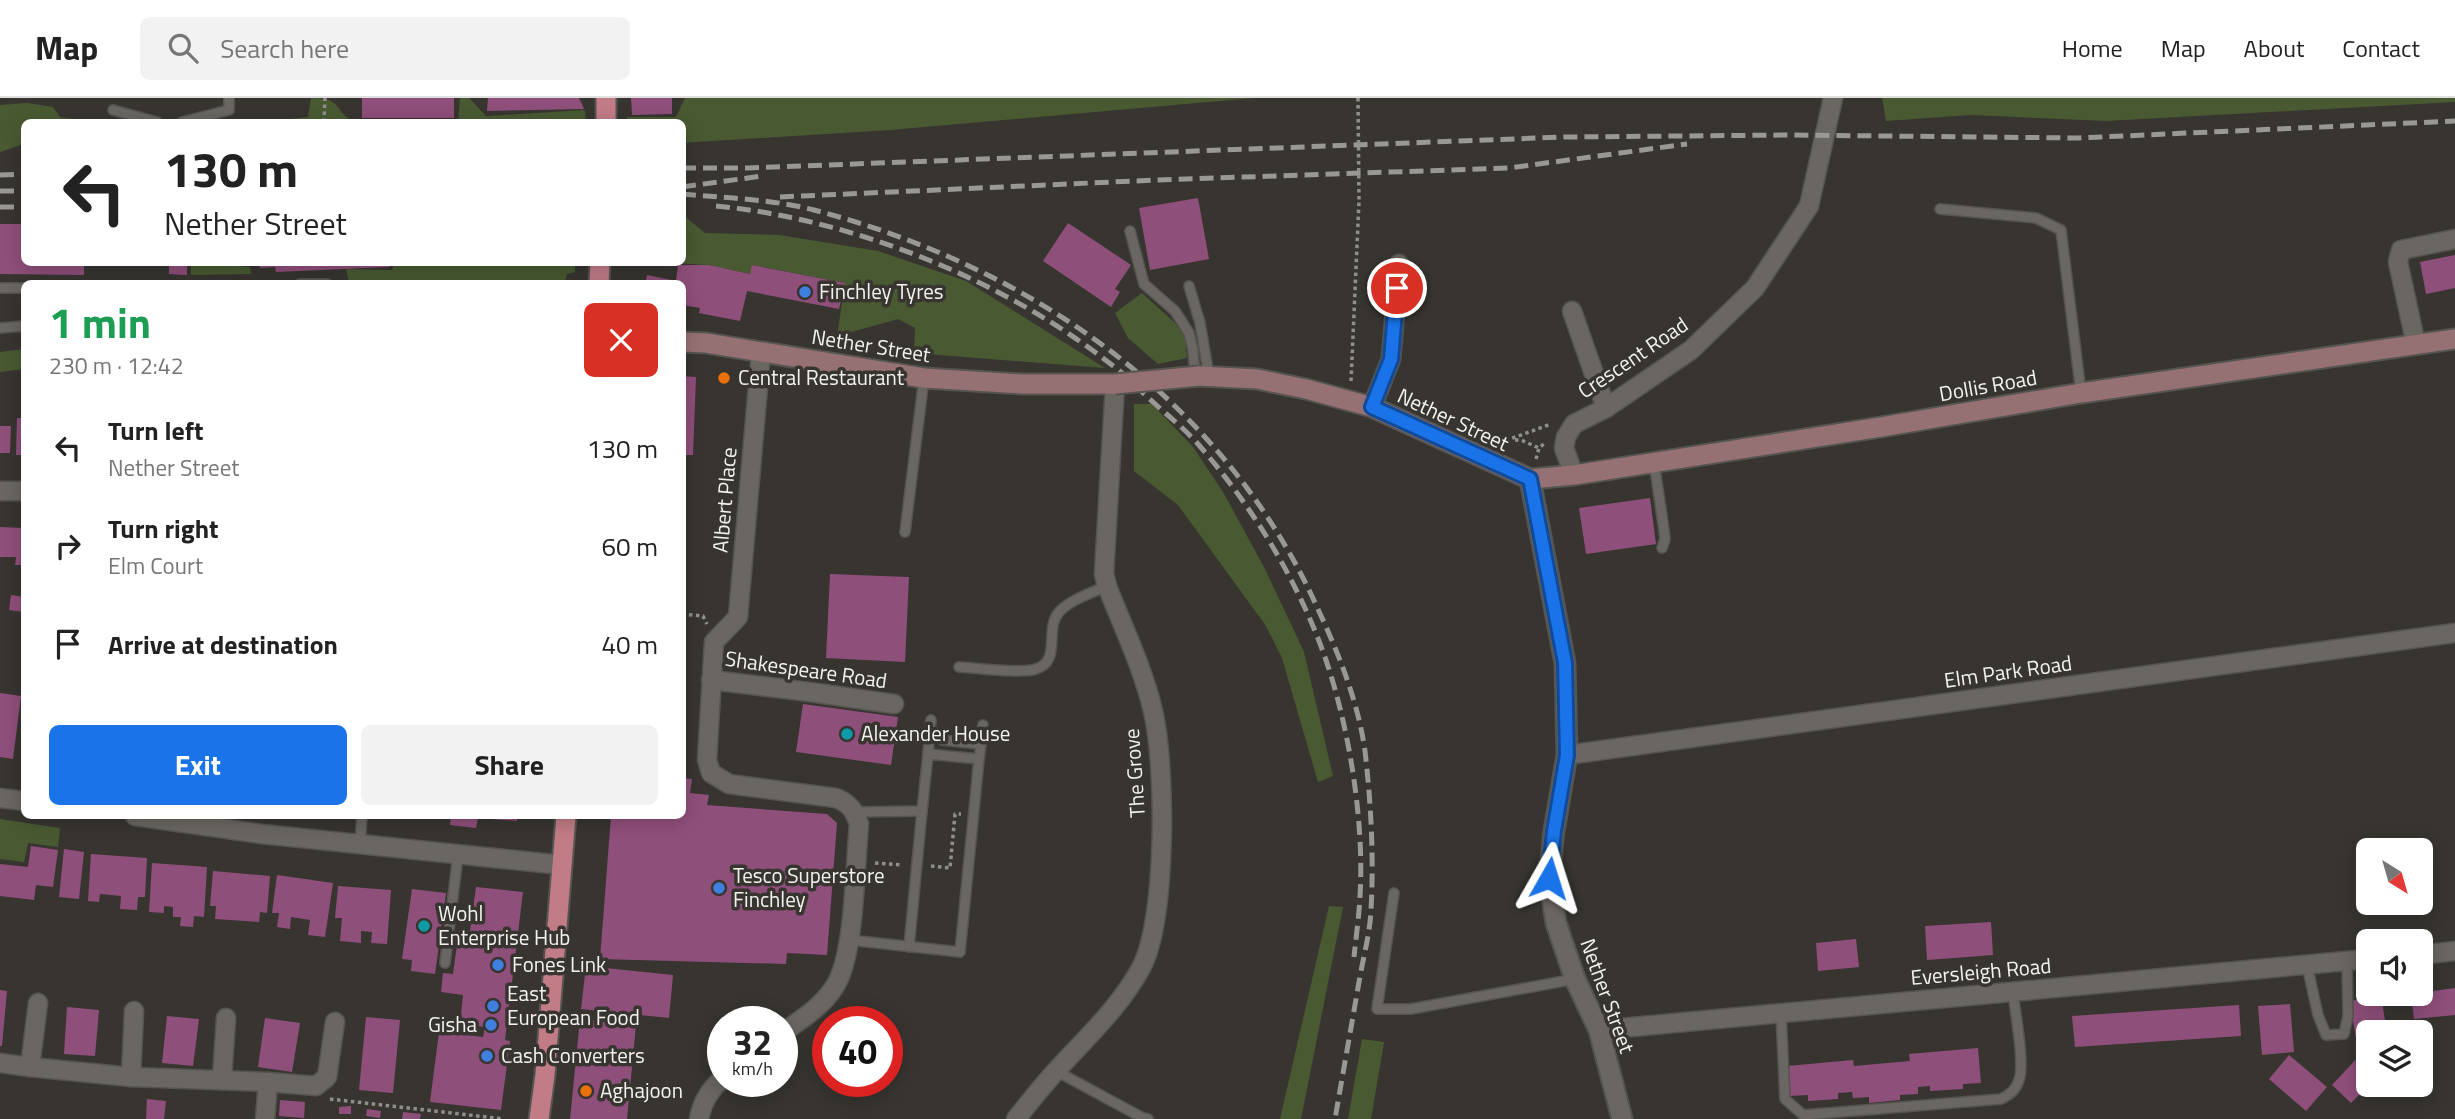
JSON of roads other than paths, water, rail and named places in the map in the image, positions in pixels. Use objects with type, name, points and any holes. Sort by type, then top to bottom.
[{"type":"main road","points":[[606,98],[606,119]]},
{"type":"main road","name":"Nether Street","points":[[686,335],[706,343]]},
{"type":"main road","name":"Dollis Road","points":[[1530,479],[1574,475],[2081,393],[2455,339]]},
{"type":"main road","name":"Nether Street","points":[[686,342],[706,343],[924,378],[1022,384],[1115,384],[1201,376],[1257,379],[1372,407],[1530,479]]},
{"type":"main road","points":[[686,350],[706,343]]},
{"type":"main road","points":[[539,1119],[566,819]]},
{"type":"street","name":"Crescent Road","points":[[1574,475],[1564,448],[1566,437],[1574,424],[1606,408],[1691,351],[1755,288],[1809,206],[1833,98]]},
{"type":"street","points":[[2416,345],[2398,262],[2401,250],[2455,239]]},
{"type":"street","points":[[1372,407],[1391,359],[1399,264]]},
{"type":"street","points":[[1572,312],[1606,408]]},
{"type":"street","name":"Albert Place","points":[[711,680],[714,642],[738,618],[761,352]]},
{"type":"street","name":"The Grove","points":[[1016,1119],[1056,1071],[1112,1013],[1143,966],[1153,937],[1162,809],[1158,744],[1153,712],[1139,666],[1104,574],[1115,384]]},
{"type":"street","name":"Nether Street","points":[[1530,479],[1565,663],[1567,755],[1549,878],[1556,923],[1575,979],[1599,1030],[1622,1119]]},
{"type":"street","points":[[0,491],[21,491]]},
{"type":"street","name":"Elm Park Road","points":[[1567,755],[2455,634]]},
{"type":"street","points":[[711,680],[707,760],[712,773],[729,784],[836,797],[855,812],[859,824],[849,940],[836,984],[818,1007],[798,1021]]},
{"type":"street","name":"Shakespeare Road","points":[[711,680],[810,691],[894,705]]},
{"type":"street","points":[[0,799],[21,801]]},
{"type":"street","points":[[156,819],[262,834],[562,865]]},
{"type":"street","points":[[2433,953],[2455,951]]},
{"type":"street","name":"Eversleigh Road","points":[[1599,1030],[2356,960]]},
{"type":"street","points":[[30,1067],[38,1003]]},
{"type":"street","points":[[131,1077],[134,1011]]},
{"type":"street","points":[[222,1079],[226,1018]]},
{"type":"street","points":[[0,1063],[131,1077],[222,1079],[316,1086],[327,1077],[335,1021]]},
{"type":"street","points":[[265,1119],[268,1082]]},
{"type":"street","points":[[699,1119],[707,1096]]},
{"type":"lane","points":[[194,119],[229,110],[229,98]]},
{"type":"lane","points":[[113,110],[147,119]]},
{"type":"lane","points":[[1940,209],[2036,218],[2061,230],[2081,393]]},
{"type":"lane","points":[[1130,231],[1144,284],[1175,311],[1189,333],[1201,376]]},
{"type":"lane","points":[[1189,286],[1200,323],[1201,376]]},
{"type":"lane","points":[[0,288],[21,288]]},
{"type":"lane","points":[[0,328],[21,326]]},
{"type":"lane","points":[[905,532],[924,378]]},
{"type":"lane","points":[[1654,462],[1665,539],[1662,548]]},
{"type":"lane","points":[[959,667],[1029,670],[1042,666],[1050,657],[1052,629],[1060,611],[1107,586]]},
{"type":"lane","points":[[909,947],[931,720]]},
{"type":"lane","points":[[849,940],[960,952],[983,725]]},
{"type":"lane","points":[[942,740],[981,744]]},
{"type":"lane","points":[[928,754],[979,759]]},
{"type":"lane","points":[[855,812],[922,811]]},
{"type":"lane","points":[[359,844],[362,819]]},
{"type":"lane","points":[[445,963],[458,855]]},
{"type":"lane","points":[[1394,893],[1377,1009],[1411,1009],[1575,979]]},
{"type":"lane","points":[[2307,965],[2318,1015],[2326,1035],[2344,1034],[2348,1016],[2347,961]]},
{"type":"lane","points":[[1780,1013],[1785,1098],[1803,1115],[2001,1099],[2009,1096],[2021,1072],[2013,992]]},
{"type":"lane","points":[[1056,1071],[1148,1119]]},
{"type":"railway","points":[[686,168],[748,168],[1565,137],[1788,135],[2078,138],[2455,121]]},
{"type":"railway","points":[[780,197],[1509,168],[1687,144]]},
{"type":"railway","points":[[0,175],[21,174]]},
{"type":"railway","points":[[686,186],[762,176]]},
{"type":"railway","points":[[0,191],[21,191]]},
{"type":"railway","points":[[686,194],[765,201],[814,210],[894,235],[971,267],[1044,306],[1112,352],[1174,405],[1229,465],[1277,533],[1317,607],[1340,659],[1358,714],[1367,771],[1372,850],[1370,919],[1335,1119]]},
{"type":"railway","points":[[716,206],[820,224],[873,240],[925,258],[1024,306],[1070,334],[1123,374],[1182,427],[1216,465],[1249,509],[1292,581],[1315,631],[1336,692],[1351,761],[1359,831],[1360,896],[1354,957]]},
{"type":"railway","points":[[0,207],[21,207]]},
{"type":"place","name":"Finchley Tyres","points":[[805,292]]},
{"type":"place","name":"Central Restaurant","points":[[724,378]]},
{"type":"place","name":"Alexander House","points":[[847,734]]},
{"type":"place","name":"Tesco Superstore Finchley","points":[[719,888]]},
{"type":"place","name":"Wohl Enterprise Hub","points":[[424,926]]},
{"type":"place","name":"Fones Link","points":[[498,965]]},
{"type":"place","name":"East European Food","points":[[493,1006]]},
{"type":"place","name":"Gisha","points":[[491,1025]]},
{"type":"place","name":"Cash Converters","points":[[487,1056]]},
{"type":"place","name":"Aghajoon","points":[[586,1091]]}]
